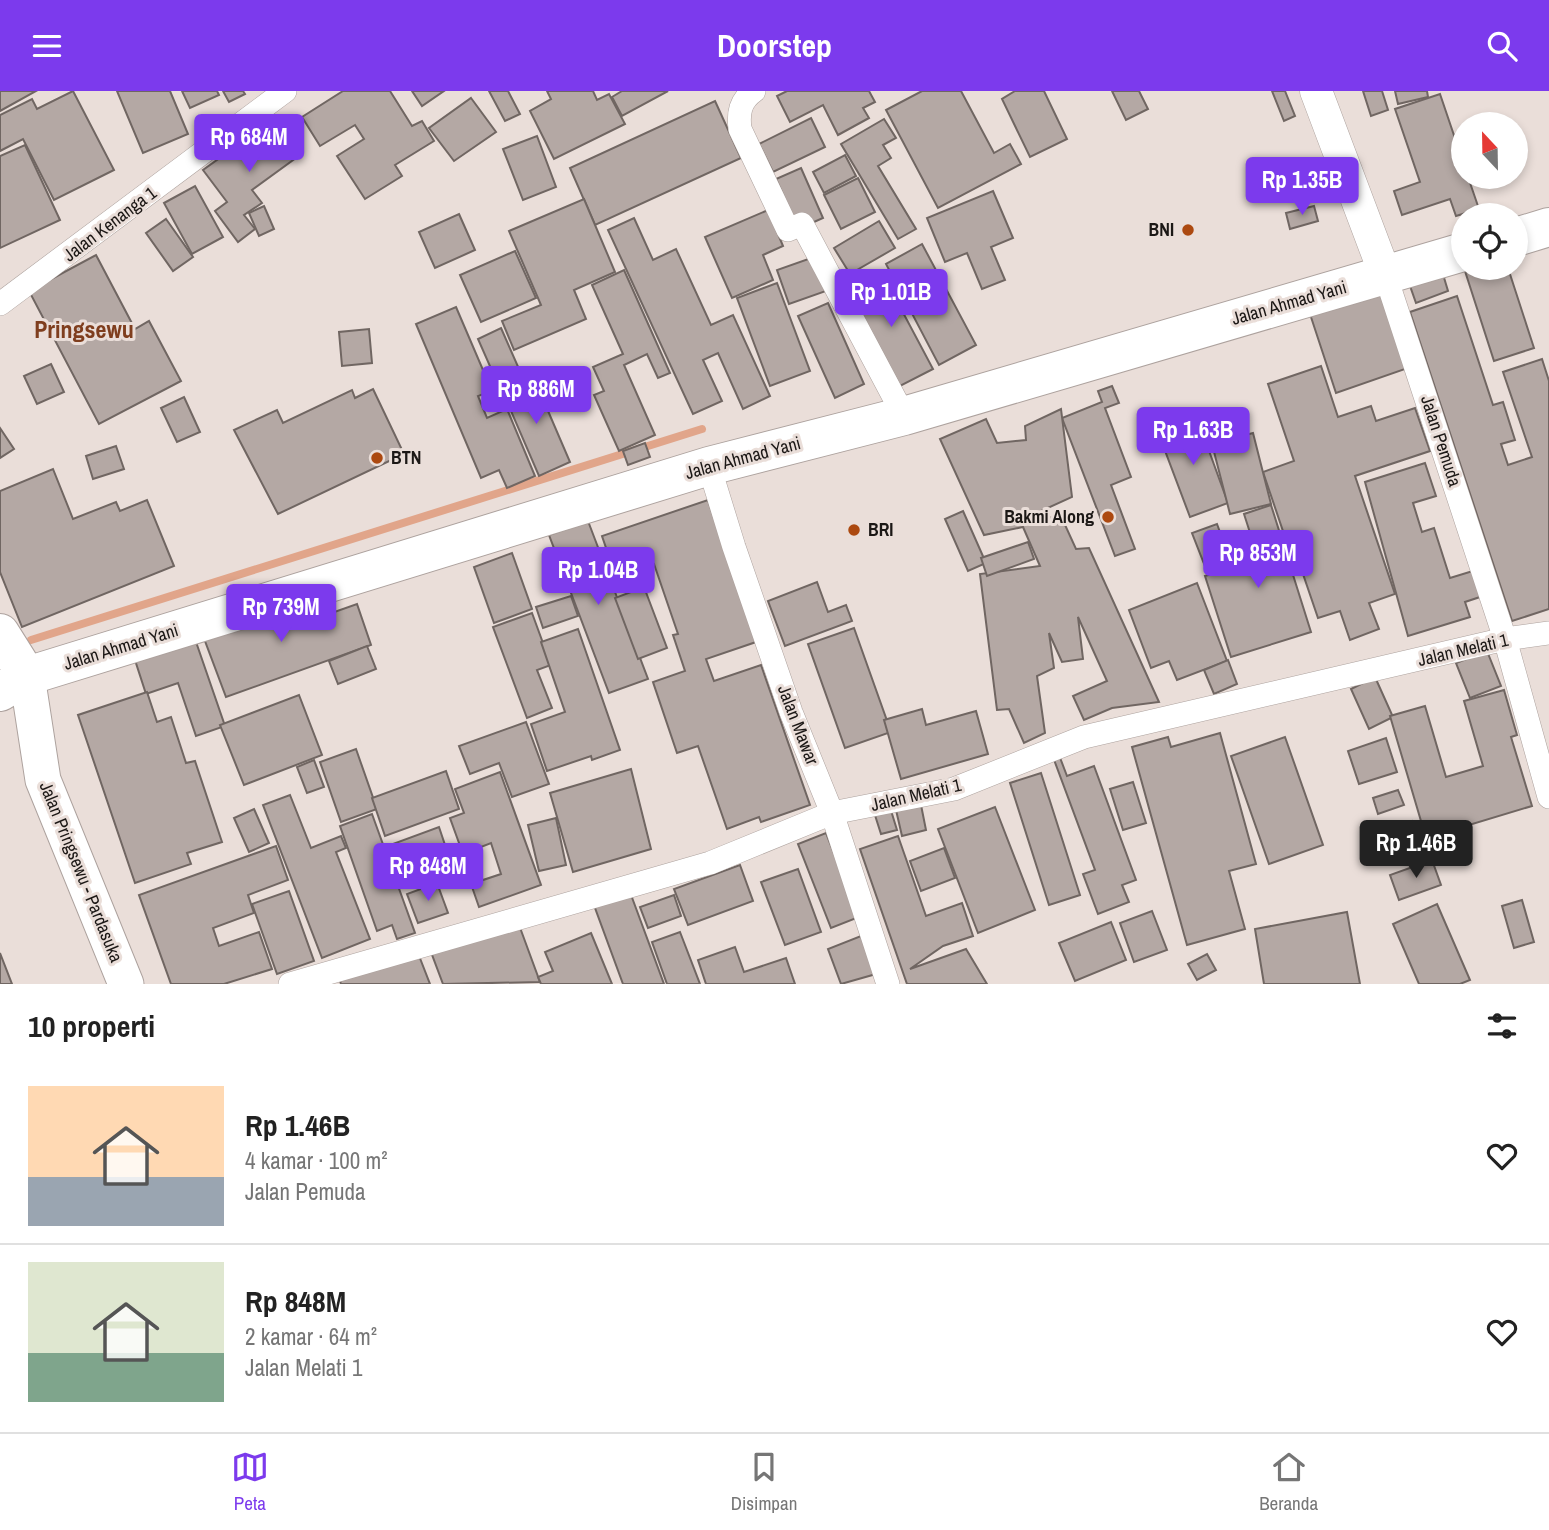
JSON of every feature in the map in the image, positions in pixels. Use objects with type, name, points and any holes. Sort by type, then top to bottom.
[{"type":"highway","points":[[1528,233],[1549,227]]},
{"type":"highway","name":"Jalan Ahmad Yani","points":[[14,684],[709,465],[904,416],[1451,255]]},
{"type":"highway","points":[[0,633],[14,684]]},
{"type":"main road","name":"Jalan Pringsewu - Pardasuka","points":[[14,684],[43,780],[126,984]]},
{"type":"street","name":"Jalan Kenanga 1","points":[[1,300],[285,91]]},
{"type":"street","points":[[754,91],[747,96],[738,112],[740,129],[788,230],[802,225],[904,416]]},
{"type":"street","name":"Jalan Pemuda","points":[[1316,91],[1385,274],[1505,639],[1549,797]]},
{"type":"street","name":"Jalan Mawar","points":[[709,465],[791,712],[832,813],[888,984]]},
{"type":"street","name":"Jalan Melati 1","points":[[290,984],[710,863],[832,813],[954,789],[1084,737],[1505,639],[1549,633]]},
{"type":"building","points":[[0,91],[36,91],[0,111]]},
{"type":"building","points":[[73,91],[114,170],[54,200],[23,139],[0,151],[0,115],[32,99],[37,109]]},
{"type":"building","points":[[117,91],[170,91],[188,134],[143,153]]},
{"type":"building","points":[[182,91],[217,91],[219,95],[190,108]]},
{"type":"building","points":[[223,91],[243,91],[245,94],[229,102]]},
{"type":"building","points":[[343,91],[390,91],[412,126],[422,121],[434,141],[395,165],[402,176],[365,199],[337,156],[364,139],[355,125],[320,146],[302,117]]},
{"type":"building","points":[[412,91],[444,91],[422,106]]},
{"type":"building","points":[[489,91],[508,91],[520,114],[505,121]]},
{"type":"building","points":[[547,91],[593,91],[597,100],[609,94],[625,124],[554,159],[530,111],[551,99]]},
{"type":"building","points":[[622,91],[668,91],[622,116],[612,97]]},
{"type":"building","points":[[787,91],[869,91],[875,102],[863,108],[869,118],[838,135],[823,105],[790,122],[777,96]]},
{"type":"building","points":[[922,91],[961,91],[994,153],[1010,144],[1021,164],[938,208],[886,110]]},
{"type":"building","points":[[1015,91],[1044,91],[1067,139],[1030,157],[1002,99]]},
{"type":"building","points":[[1112,91],[1139,91],[1148,109],[1126,120]]},
{"type":"building","points":[[1272,91],[1285,91],[1295,116],[1284,121]]},
{"type":"building","points":[[1363,91],[1382,91],[1388,110],[1371,116]]},
{"type":"building","points":[[1395,91],[1427,91],[1428,97],[1398,104]]},
{"type":"building","points":[[1440,94],[1451,127],[1451,189],[1472,189],[1477,203],[1451,203],[1450,199],[1402,215],[1394,191],[1420,182],[1395,109]]},
{"type":"building","points":[[471,98],[496,132],[454,161],[429,128]]},
{"type":"building","points":[[715,101],[741,158],[595,225],[570,168]]},
{"type":"building","points":[[811,118],[825,147],[773,172],[759,144]]},
{"type":"building","points":[[274,119],[300,155],[252,190],[262,203],[244,215],[255,229],[238,242],[215,211],[227,202],[203,170]]},
{"type":"building","points":[[884,119],[896,138],[883,145],[891,158],[878,166],[916,229],[898,239],[841,144]]},
{"type":"building","points":[[537,136],[556,187],[523,200],[503,149]]},
{"type":"building","points":[[25,145],[60,220],[0,248],[0,156]]},
{"type":"building","points":[[845,155],[856,176],[824,193],[813,172]]},
{"type":"building","points":[[801,168],[823,218],[805,226],[794,219],[776,179]]},
{"type":"building","points":[[858,178],[875,212],[841,229],[824,195]]},
{"type":"building","points":[[195,186],[223,237],[192,254],[164,203]]},
{"type":"building","points":[[993,191],[1013,238],[991,247],[1005,280],[982,289],[967,253],[945,262],[927,218]]},
{"type":"building","points":[[584,199],[615,272],[574,290],[586,319],[514,350],[502,321],[541,305],[509,231]]},
{"type":"building","points":[[264,206],[274,229],[259,236],[249,213]]},
{"type":"building","points":[[1314,206],[1318,221],[1290,229],[1286,213]]},
{"type":"building","points":[[768,210],[783,246],[763,255],[773,280],[732,298],[705,237]]},
{"type":"building","points":[[459,214],[475,250],[435,268],[419,232]]},
{"type":"building","points":[[634,218],[653,260],[676,249],[711,325],[733,315],[770,396],[743,409],[718,353],[703,360],[722,401],[693,414],[608,230]]},
{"type":"building","points":[[166,219],[193,257],[173,271],[146,233]]},
{"type":"building","points":[[879,221],[895,248],[850,274],[834,248]]},
{"type":"building","points":[[922,244],[976,345],[939,365],[886,264]]},
{"type":"building","points":[[515,251],[536,298],[481,322],[460,275]]},
{"type":"building","points":[[96,255],[135,329],[149,321],[181,381],[99,424],[29,291]]},
{"type":"building","points":[[814,257],[826,291],[789,304],[777,270]]},
{"type":"building","points":[[624,270],[670,373],[658,378],[647,354],[624,365],[655,435],[619,451],[594,395],[604,391],[593,367],[623,354],[592,285]]},
{"type":"building","points":[[1442,271],[1448,291],[1416,303],[1409,283]]},
{"type":"building","points":[[882,273],[933,369],[900,386],[849,290]]},
{"type":"building","points":[[1468,280],[1512,280],[1534,348],[1494,361]]},
{"type":"building","points":[[777,283],[810,371],[770,386],[737,298]]},
{"type":"building","points":[[1380,287],[1408,368],[1336,393],[1309,311]]},
{"type":"building","points":[[1457,296],[1493,405],[1503,402],[1515,440],[1501,444],[1508,465],[1532,457],[1503,372],[1542,359],[1549,381],[1549,609],[1512,621],[1410,312]]},
{"type":"building","points":[[828,303],[864,384],[835,398],[798,316]]},
{"type":"building","points":[[456,307],[492,391],[478,396],[487,418],[507,409],[535,476],[507,488],[499,470],[481,478],[416,324]]},
{"type":"building","points":[[501,328],[523,378],[500,389],[478,339]]},
{"type":"building","points":[[369,329],[372,363],[342,366],[339,332]]},
{"type":"building","points":[[51,364],[64,392],[37,404],[24,376]]},
{"type":"building","points":[[1321,366],[1338,417],[1371,406],[1376,421],[1415,408],[1430,451],[1355,476],[1395,594],[1369,603],[1379,629],[1350,640],[1340,611],[1318,618],[1290,536],[1285,537],[1263,472],[1294,461],[1268,384]]},
{"type":"building","points":[[533,376],[570,462],[539,476],[502,390]]},
{"type":"building","points":[[1112,386],[1119,403],[1105,408],[1131,477],[1111,485],[1135,549],[1115,556],[1062,418],[1102,402],[1098,391]]},
{"type":"building","points":[[373,389],[404,454],[278,514],[234,430],[277,410],[283,423],[352,390],[355,398]]},
{"type":"building","points":[[184,397],[200,432],[177,442],[161,408]]},
{"type":"building","points":[[1061,409],[1072,497],[1019,521],[1061,516],[1076,549],[1089,548],[1159,702],[1112,708],[1084,720],[1073,696],[1107,681],[1078,617],[1083,659],[1062,662],[1049,633],[1054,668],[1037,676],[1045,733],[1024,743],[1009,709],[997,710],[980,574],[1040,566],[1023,527],[984,535],[940,439],[986,419],[997,443],[1026,440],[1025,426]]},
{"type":"building","points":[[1197,418],[1228,503],[1190,517],[1158,432]]},
{"type":"building","points":[[0,428],[14,449],[0,458]]},
{"type":"building","points":[[1253,433],[1271,504],[1230,514],[1212,444]]},
{"type":"building","points":[[645,443],[650,457],[628,465],[623,451]]},
{"type":"building","points":[[116,446],[124,469],[93,479],[86,456]]},
{"type":"building","points":[[1425,463],[1436,496],[1413,503],[1422,532],[1434,528],[1450,578],[1476,570],[1483,596],[1465,602],[1470,617],[1408,636],[1365,482]]},
{"type":"building","points":[[53,469],[73,519],[116,502],[120,511],[147,500],[174,566],[22,627],[0,572],[0,491]]},
{"type":"building","points":[[708,500],[756,642],[706,659],[714,681],[761,665],[810,805],[761,822],[759,817],[727,829],[698,746],[677,753],[653,682],[685,671],[673,635],[678,634],[654,564],[616,577],[602,536]]},
{"type":"building","points":[[1271,505],[1311,632],[1231,657],[1205,576],[1232,568],[1227,551],[1253,542],[1244,514]]},
{"type":"building","points":[[963,511],[986,563],[968,571],[945,519]]},
{"type":"building","points":[[588,521],[648,679],[609,693],[549,535]]},
{"type":"building","points":[[1217,524],[1232,565],[1208,574],[1192,533]]},
{"type":"building","points":[[1028,542],[1034,559],[987,576],[981,558]]},
{"type":"building","points":[[512,553],[532,609],[494,623],[474,567]]},
{"type":"building","points":[[817,582],[828,612],[846,605],[852,621],[785,646],[768,601]]},
{"type":"building","points":[[1197,583],[1227,661],[1177,680],[1169,661],[1151,668],[1129,610]]},
{"type":"building","points":[[644,587],[667,648],[638,659],[615,598]]},
{"type":"building","points":[[571,596],[578,616],[543,628],[536,607]]},
{"type":"building","points":[[301,597],[309,621],[357,604],[371,645],[226,697],[202,633]]},
{"type":"building","points":[[532,613],[551,665],[537,670],[552,708],[527,718],[493,627]]},
{"type":"building","points":[[854,628],[891,732],[845,748],[808,644]]},
{"type":"building","points":[[578,629],[620,750],[592,760],[591,756],[547,771],[531,724],[565,712],[541,642]]},
{"type":"building","points":[[195,639],[225,726],[196,736],[178,683],[146,694],[135,660]]},
{"type":"building","points":[[367,646],[376,669],[338,684],[329,661]]},
{"type":"building","points":[[1487,651],[1501,686],[1470,698],[1456,663]]},
{"type":"building","points":[[1228,660],[1237,684],[1214,694],[1204,670]]},
{"type":"building","points":[[1375,677],[1393,717],[1369,729],[1351,689]]},
{"type":"building","points":[[1504,690],[1517,735],[1511,737],[1532,806],[1426,838],[1390,716],[1425,706],[1446,777],[1483,766],[1464,701]]},
{"type":"building","points":[[147,692],[157,722],[171,717],[186,763],[195,761],[222,842],[187,853],[191,864],[135,883],[78,715]]},
{"type":"building","points":[[299,695],[322,755],[244,785],[220,725]]},
{"type":"building","points":[[922,709],[926,725],[976,711],[988,754],[901,779],[884,720]]},
{"type":"building","points":[[526,722],[549,784],[512,797],[499,763],[470,774],[459,746]]},
{"type":"building","points":[[1220,733],[1256,864],[1229,871],[1245,929],[1187,945],[1132,747],[1168,737],[1171,747]]},
{"type":"building","points":[[1285,737],[1323,845],[1269,864],[1231,756]]},
{"type":"building","points":[[1386,738],[1397,772],[1359,784],[1348,751]]},
{"type":"building","points":[[356,749],[377,809],[341,822],[320,762]]},
{"type":"building","points":[[1059,755],[1067,776],[1094,766],[1136,880],[1122,885],[1129,902],[1098,914],[1083,874],[1095,870],[1053,757]]},
{"type":"building","points":[[314,760],[324,787],[307,793],[297,767]]},
{"type":"building","points":[[631,769],[651,849],[573,872],[550,793]]},
{"type":"building","points":[[446,771],[459,809],[385,836],[372,798]]},
{"type":"building","points":[[500,772],[541,885],[479,907],[471,884],[501,874],[491,843],[463,854],[450,818],[464,813],[455,789]]},
{"type":"building","points":[[1041,773],[1080,895],[1049,905],[1010,783]]},
{"type":"building","points":[[1133,782],[1146,823],[1123,830],[1110,789]]},
{"type":"building","points":[[1398,790],[1404,805],[1378,814],[1373,798]]},
{"type":"building","points":[[290,795],[311,848],[341,836],[346,848],[336,852],[370,939],[322,958],[263,805]]},
{"type":"building","points":[[889,804],[897,830],[881,834],[873,809]]},
{"type":"building","points":[[921,805],[926,830],[902,836],[896,810]]},
{"type":"building","points":[[995,807],[1035,910],[978,933],[938,829]]},
{"type":"building","points":[[254,809],[269,843],[249,852],[234,818]]},
{"type":"building","points":[[372,814],[415,933],[397,939],[392,925],[377,931],[340,826]]},
{"type":"building","points":[[556,818],[566,865],[539,871],[528,825]]},
{"type":"building","points":[[1412,821],[1427,849],[1404,862],[1388,834]]},
{"type":"building","points":[[439,827],[448,854],[400,872],[390,845]]},
{"type":"building","points":[[826,833],[859,917],[831,928],[798,844]]},
{"type":"building","points":[[898,836],[926,916],[962,903],[973,936],[943,946],[910,969],[966,949],[987,984],[907,984],[860,849]]},
{"type":"building","points":[[276,846],[288,880],[248,895],[254,913],[213,928],[219,946],[259,932],[272,969],[224,984],[171,984],[139,895]]},
{"type":"building","points":[[944,848],[955,878],[921,891],[910,861]]},
{"type":"building","points":[[1432,860],[1441,885],[1399,900],[1390,875]]},
{"type":"building","points":[[740,865],[753,901],[688,925],[674,889]]},
{"type":"building","points":[[798,869],[821,932],[785,945],[761,882]]},
{"type":"building","points":[[437,883],[448,913],[418,923],[407,894]]},
{"type":"building","points":[[627,884],[664,984],[623,984],[591,897]]},
{"type":"building","points":[[289,891],[314,961],[277,974],[252,904]]},
{"type":"building","points":[[674,895],[681,916],[648,928],[640,907]]},
{"type":"building","points":[[1522,900],[1534,942],[1514,948],[1502,906]]},
{"type":"building","points":[[1437,904],[1470,980],[1460,984],[1419,984],[1393,924]]},
{"type":"building","points":[[1152,911],[1167,950],[1134,962],[1120,923]]},
{"type":"building","points":[[1347,912],[1360,984],[1264,984],[1255,929]]},
{"type":"building","points":[[515,914],[540,982],[443,984],[428,944]]},
{"type":"building","points":[[1111,922],[1126,960],[1075,981],[1059,943]]},
{"type":"building","points":[[680,932],[700,984],[667,984],[652,942]]},
{"type":"building","points":[[591,933],[612,984],[541,984],[538,977],[553,971],[545,952]]},
{"type":"building","points":[[861,936],[876,974],[841,984],[828,949]]},
{"type":"building","points":[[735,947],[744,972],[786,958],[795,984],[706,984],[698,960]]},
{"type":"building","points":[[416,948],[430,984],[341,984],[339,978]]},
{"type":"building","points":[[0,953],[12,984],[0,984]]},
{"type":"building","points":[[1207,954],[1216,970],[1197,980],[1188,964]]},
{"type":"waterway","points":[[31,640],[702,429]]},
{"type":"place","name":"BNI","points":[[1188,230]]},
{"type":"place","name":"BTN","points":[[377,458]]},
{"type":"place","name":"Bakmi Along","points":[[1108,517]]},
{"type":"place","name":"BRI","points":[[854,530]]},
{"type":"district","name":"Pringsewu","points":[[84,330]]}]
